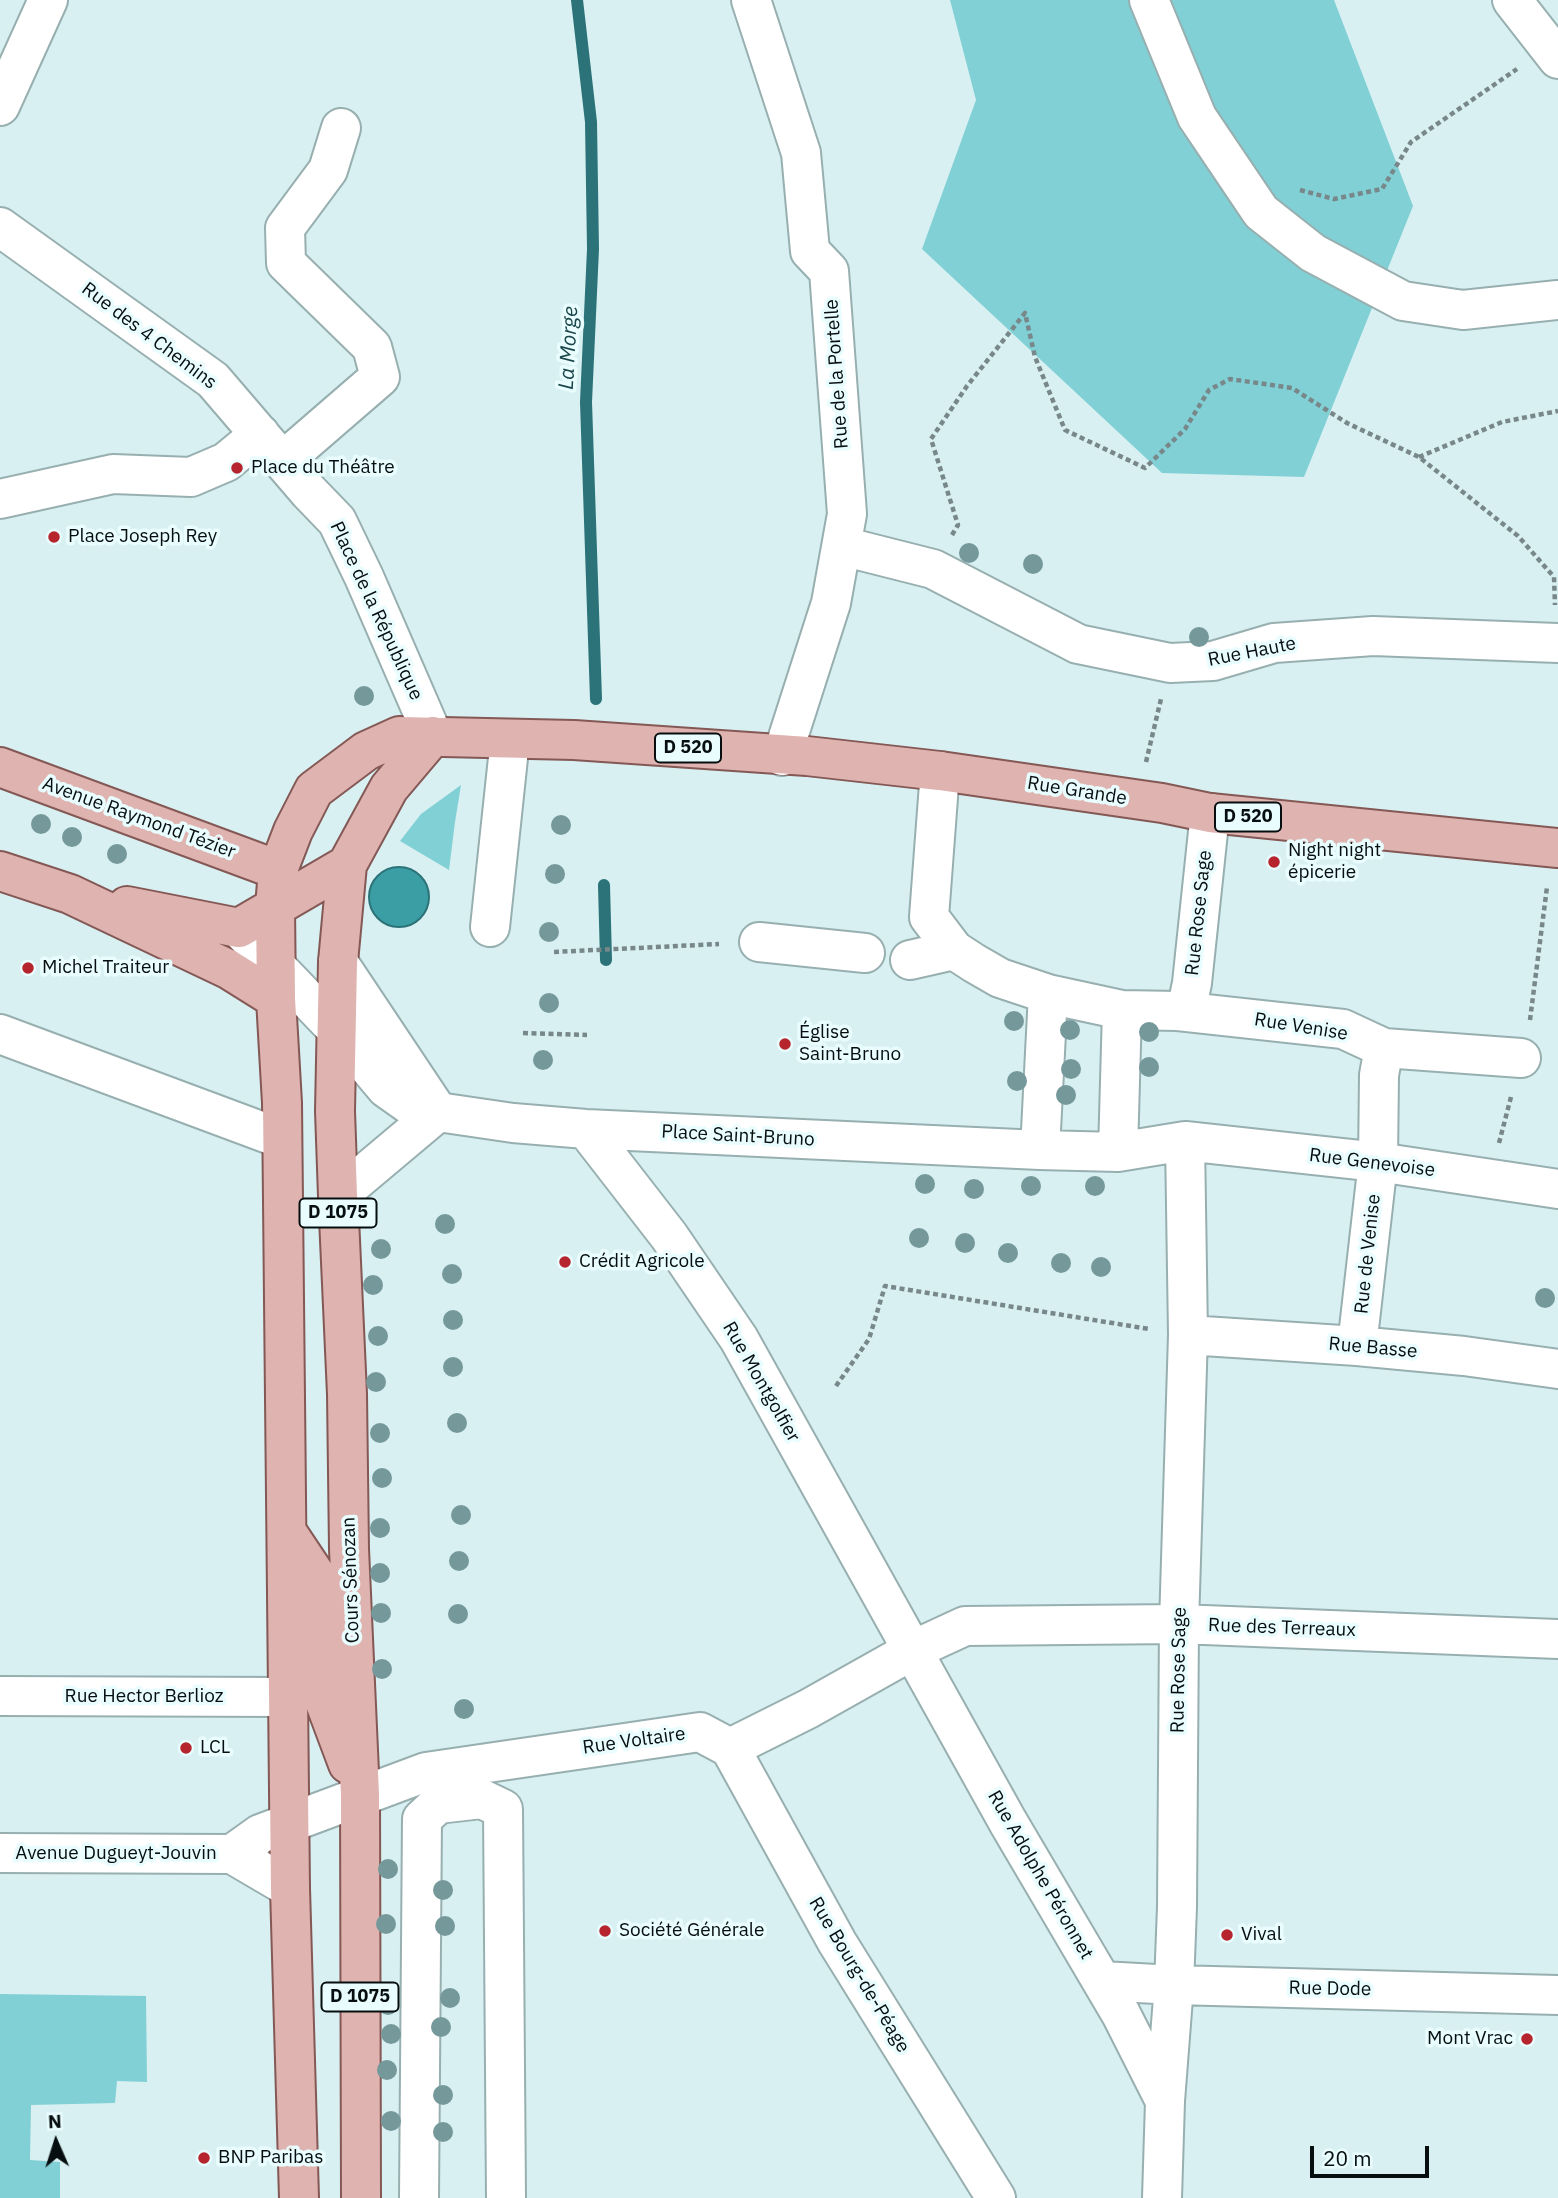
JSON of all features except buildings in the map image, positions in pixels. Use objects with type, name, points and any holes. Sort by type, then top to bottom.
[{"type":"main road","name":"D 520","points":[[275,983],[282,891],[293,831],[314,790],[366,751],[399,736],[508,740]]},
{"type":"main road","points":[[338,962],[347,864],[389,788],[433,736]]},
{"type":"main road","name":"Rue Grande","points":[[508,740],[574,740],[807,756],[940,771],[1210,813],[1555,848]]},
{"type":"main road","name":"Avenue Raymond Tézier","points":[[0,767],[282,891]]},
{"type":"main road","points":[[0,871],[70,894],[239,928],[282,891],[347,864]]},
{"type":"main road","points":[[282,891],[338,962]]},
{"type":"main road","points":[[70,894],[228,969],[275,983],[282,1139],[290,1888],[299,2198]]},
{"type":"main road","name":"Cours Sénozan","points":[[338,962],[335,1111],[360,1796],[361,2198]]},
{"type":"main road","points":[[287,1532],[321,1583],[321,1692],[360,1796]]},
{"type":"street","points":[[0,106],[48,0]]},
{"type":"street","name":"Rue de la Portelle","points":[[751,0],[801,153],[810,251],[829,271],[847,514],[831,603],[782,756]]},
{"type":"street","points":[[1149,0],[1197,117],[1261,212],[1313,253],[1403,301],[1463,310],[1558,300]]},
{"type":"street","points":[[1512,0],[1553,53]]},
{"type":"street","points":[[0,499],[113,474],[191,477],[272,447],[380,377],[372,347],[286,263],[285,228],[328,170],[341,128]]},
{"type":"street","name":"Rue des 4 Chemins","points":[[0,227],[213,380],[272,447]]},
{"type":"street","name":"Place de la République","points":[[272,447],[337,521],[433,736]]},
{"type":"street","name":"Rue Haute","points":[[842,546],[933,569],[1078,644],[1170,663],[1213,661],[1274,643],[1373,636],[1557,643]]},
{"type":"street","points":[[490,927],[508,740]]},
{"type":"street","points":[[940,771],[929,917],[954,950],[1000,978],[1048,994],[1122,1010],[1185,1012]]},
{"type":"street","name":"Rue Rose Sage","points":[[1185,1012],[1192,983],[1210,813]]},
{"type":"street","name":"Place Saint-Bruno","points":[[239,928],[275,983],[338,1031],[386,1088],[410,1105],[438,1112],[513,1123],[586,1129],[1040,1150],[1118,1152],[1185,1141]]},
{"type":"street","points":[[759,942],[865,953]]},
{"type":"street","points":[[910,960],[954,950]]},
{"type":"street","points":[[338,962],[438,1112],[338,1196]]},
{"type":"street","points":[[1040,1150],[1048,994]]},
{"type":"street","points":[[1118,1152],[1122,1010]]},
{"type":"street","name":"Rue Venise","points":[[1185,1012],[1343,1029],[1384,1048]]},
{"type":"street","points":[[0,1034],[282,1139]]},
{"type":"street","points":[[1384,1180],[1378,1075],[1384,1048],[1521,1058]]},
{"type":"street","name":"Rue Montgolfier","points":[[586,1129],[669,1236],[739,1339],[913,1650]]},
{"type":"street","name":"Rue Rose Sage","points":[[1161,2198],[1174,1985],[1179,1624],[1188,1335],[1185,1141]]},
{"type":"street","name":"Rue Genevoise","points":[[1185,1141],[1384,1180],[1490,1179],[1558,1189]]},
{"type":"street","name":"Rue de Venise","points":[[1364,1342],[1384,1180]]},
{"type":"street","name":"Rue Basse","points":[[1188,1335],[1364,1342],[1558,1368]]},
{"type":"street","name":"Rue des Terreaux","points":[[913,1650],[965,1626],[1179,1624],[1558,1639]]},
{"type":"street","points":[[730,1748],[808,1709],[913,1650]]},
{"type":"street","name":"Rue Adolphe Péronnet","points":[[913,1650],[1008,1822],[1102,1981],[1165,2101]]},
{"type":"street","name":"Rue Hector Berlioz","points":[[0,1696],[288,1698]]},
{"type":"street","name":"Rue Voltaire","points":[[290,1824],[426,1772],[458,1765],[700,1732],[730,1748]]},
{"type":"street","name":"Rue Bourg-de-Péage","points":[[730,1748],[837,1942],[996,2198]]},
{"type":"street","points":[[419,2198],[422,1819],[438,1804],[482,1799],[503,1809],[506,2198]]},
{"type":"street","name":"Avenue Dugueyt-Jouvin","points":[[232,1854],[260,1834],[290,1824]]},
{"type":"street","name":"Avenue Dugueyt-Jouvin","points":[[0,1853],[232,1854],[290,1888]]},
{"type":"street","name":"Rue Dode","points":[[1102,1981],[1558,1995]]},
{"type":"path","points":[[1261,212],[1289,187],[1334,199],[1382,190],[1411,142],[1553,53]]},
{"type":"path","points":[[933,569],[958,525],[931,439],[967,386],[1025,313],[1035,357],[1065,430],[1145,468],[1185,429],[1209,390],[1230,379],[1292,388],[1347,423],[1419,457],[1518,536],[1554,577],[1557,643]]},
{"type":"path","points":[[1419,457],[1502,422],[1558,411]]},
{"type":"path","points":[[1136,800],[1170,663]]},
{"type":"path","points":[[1490,1179],[1530,1023],[1555,848]]},
{"type":"path","points":[[554,952],[681,945]]},
{"type":"path","points":[[523,1033],[587,1035]]},
{"type":"path","points":[[836,1386],[869,1339],[885,1286],[1188,1335]]},
{"type":"shaded area","points":[[950,0],[1334,0],[1413,206],[1304,477],[1162,473],[922,249],[976,100]]},
{"type":"shaded area","points":[[461,785],[449,870],[400,841],[421,814]]},
{"type":"shaded area","points":[[393,867],[405,867],[424,880],[429,897],[427,909],[416,922],[405,927],[393,927],[374,914],[369,903],[369,891],[382,872]]},
{"type":"shaded area","points":[[0,1994],[146,1996],[147,2082],[117,2081],[115,2103],[31,2105],[30,2160],[60,2162],[60,2198],[0,2198]]},
{"type":"waterway","name":"La Morge","points":[[577,0],[591,122],[593,249],[586,402],[596,699]]},
{"type":"waterway","name":"La Morge","points":[[604,885],[606,960]]},
{"type":"place","name":"Place du Théâtre","points":[[237,468]]},
{"type":"place","name":"Place Joseph Rey","points":[[54,537]]},
{"type":"place","name":"Night night épicerie","points":[[1274,862]]},
{"type":"place","name":"Michel Traiteur","points":[[28,968]]},
{"type":"place","name":"Église Saint-Bruno","points":[[785,1044]]},
{"type":"place","name":"Crédit Agricole","points":[[565,1262]]},
{"type":"place","name":"LCL","points":[[186,1748]]},
{"type":"place","name":"Société Générale","points":[[605,1931]]},
{"type":"place","name":"Vival","points":[[1227,1935]]},
{"type":"place","name":"Mont Vrac","points":[[1527,2039]]},
{"type":"place","name":"BNP Paribas","points":[[204,2158]]}]
